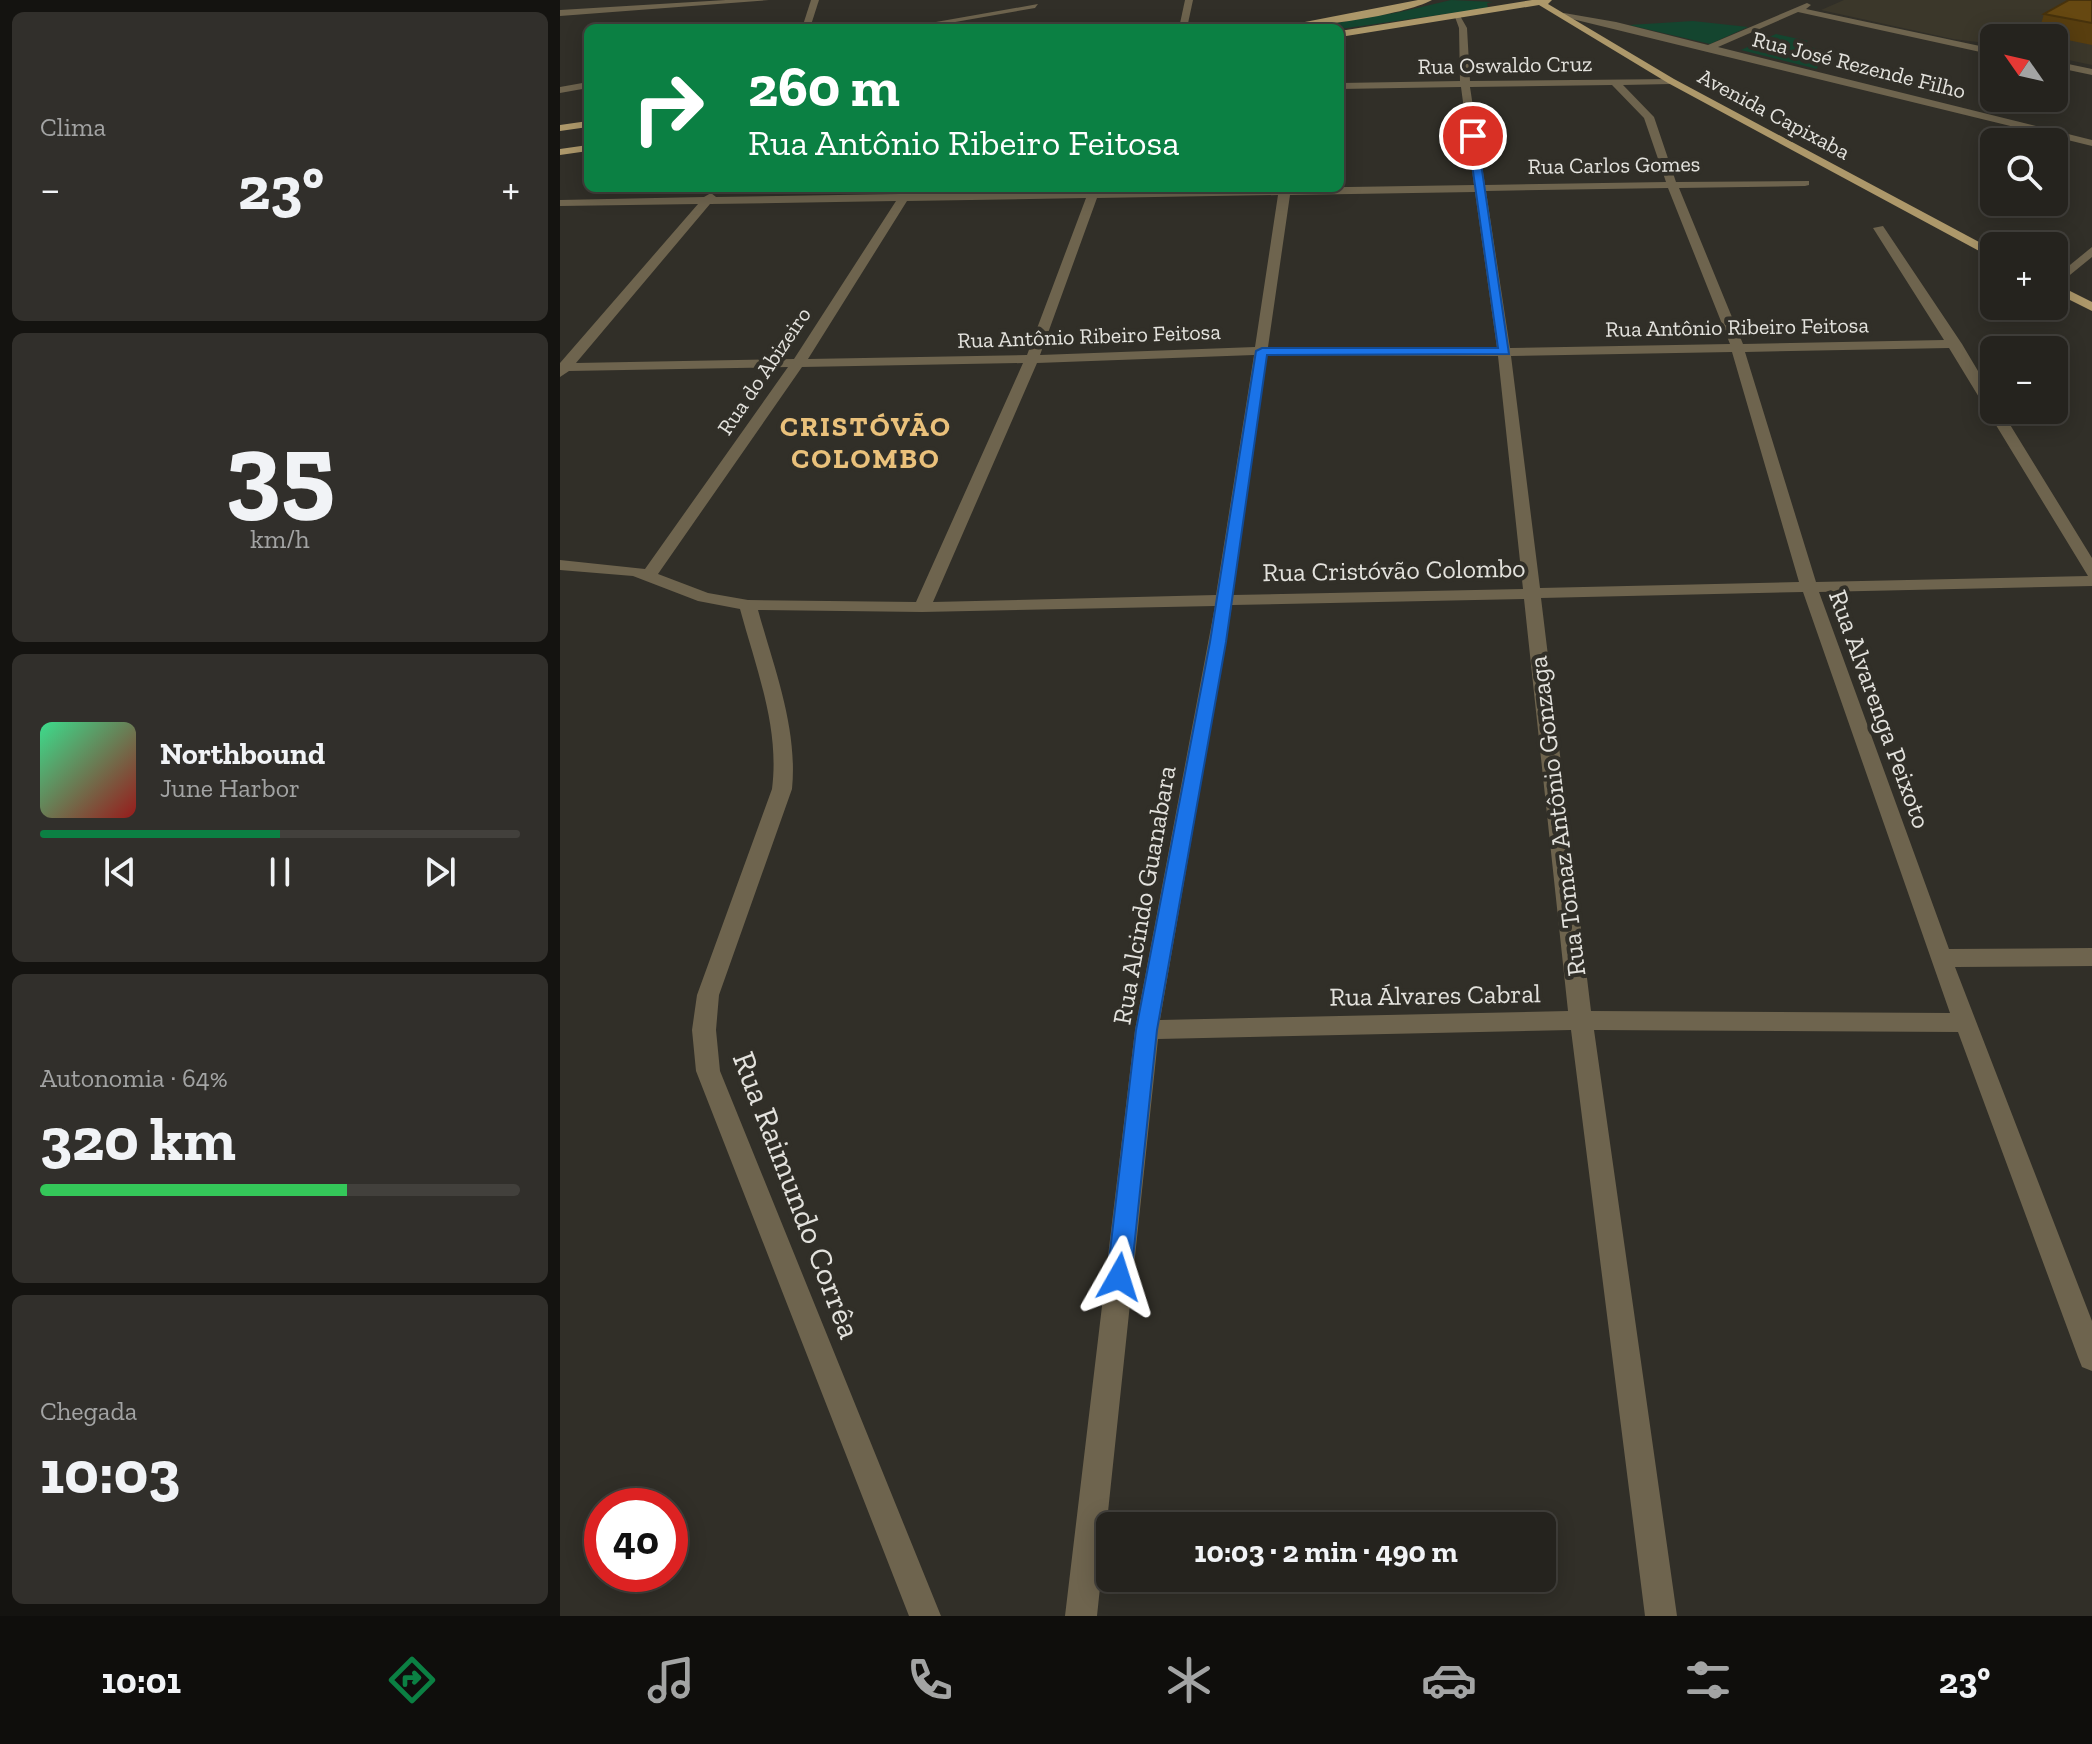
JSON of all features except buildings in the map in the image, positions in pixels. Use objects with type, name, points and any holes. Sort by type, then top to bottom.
[{"type":"main road","points":[[1303,24],[1428,0]]},
{"type":"main road","points":[[1344,33],[1555,0]]},
{"type":"main road","name":"Avenida Capixaba","points":[[1538,1],[1671,81],[1980,247]]},
{"type":"main road","points":[[560,128],[584,125]]},
{"type":"main road","points":[[561,153],[584,149]]},
{"type":"main road","points":[[2068,294],[2092,307]]},
{"type":"street","points":[[560,13],[765,0]]},
{"type":"street","points":[[807,24],[815,0]]},
{"type":"street","points":[[1184,24],[1189,0]]},
{"type":"street","points":[[1709,48],[1818,0]]},
{"type":"street","points":[[1010,24],[1039,3]]},
{"type":"street","points":[[927,24],[1039,3]]},
{"type":"street","points":[[1796,9],[1980,49]]},
{"type":"street","name":"Rua José Rezende Filho","points":[[1564,16],[1616,25],[2092,143]]},
{"type":"street","name":"Rua Tomaz Antônio Gonzaga","points":[[1459,17],[1465,85],[1504,352],[1581,1020],[1661,1616]]},
{"type":"street","name":"Rua José Rezende Filho","points":[[1580,26],[1616,25]]},
{"type":"street","points":[[2068,67],[2092,72]]},
{"type":"street","name":"Rua Oswaldo Cruz","points":[[1344,86],[1671,81]]},
{"type":"street","name":"Rua Alvarenga Peixoto","points":[[1616,83],[1649,117],[1672,185],[1737,346],[1809,587],[1941,958],[2092,1357]]},
{"type":"street","points":[[560,90],[584,86]]},
{"type":"street","name":"Rua Carlos Gomes","points":[[1344,189],[1805,183]]},
{"type":"street","points":[[562,369],[714,192]]},
{"type":"street","points":[[922,607],[1032,359],[1093,192]]},
{"type":"street","name":"Rua Carlos Gomes","points":[[560,203],[906,193],[1093,192]]},
{"type":"street","name":"Rua Alcindo Guanabara","points":[[1081,1616],[1147,1030],[1225,599],[1284,192]]},
{"type":"street","name":"Rua do Abizeiro","points":[[649,574],[799,362],[906,193]]},
{"type":"street","points":[[1879,228],[1980,386]]},
{"type":"street","points":[[2068,273],[2092,251]]},
{"type":"street","name":"Rua Antônio Ribeiro Feitosa","points":[[562,369],[1262,351],[1504,352],[1955,344]]},
{"type":"street","points":[[2002,424],[2092,572]]},
{"type":"street","name":"Rua Cristóvão Colombo","points":[[560,565],[609,566],[649,574],[704,597],[748,605],[922,607],[2092,581]]},
{"type":"street","name":"Rua Raimundo Corrêa","points":[[748,605],[783,737],[785,763],[782,789],[708,995],[704,1030],[708,1071],[925,1616]]},
{"type":"street","points":[[1941,958],[2092,957]]},
{"type":"street","name":"Rua Álvares Cabral","points":[[1147,1030],[1581,1020],[1966,1023]]},
{"type":"shaded area","points":[[1844,0],[2092,0],[2092,65],[2068,60],[2068,24],[1980,24],[1980,42],[1821,10]]},
{"type":"green space","points":[[1451,0],[1493,2],[1487,3],[1488,8],[1344,28],[1344,24],[1331,24]]},
{"type":"green space","points":[[1693,21],[1748,27],[1710,44],[1629,25]]},
{"type":"green space","points":[[1776,34],[1808,41],[1802,45],[1822,50],[1817,69],[1741,50]]},
{"type":"district","name":"CRISTÓVÃO COLOMBO","points":[[866,442]]},
{"type":"route","points":[[1119,1277],[1147,1030],[1218,642],[1262,351],[1504,352],[1473,136]]}]
